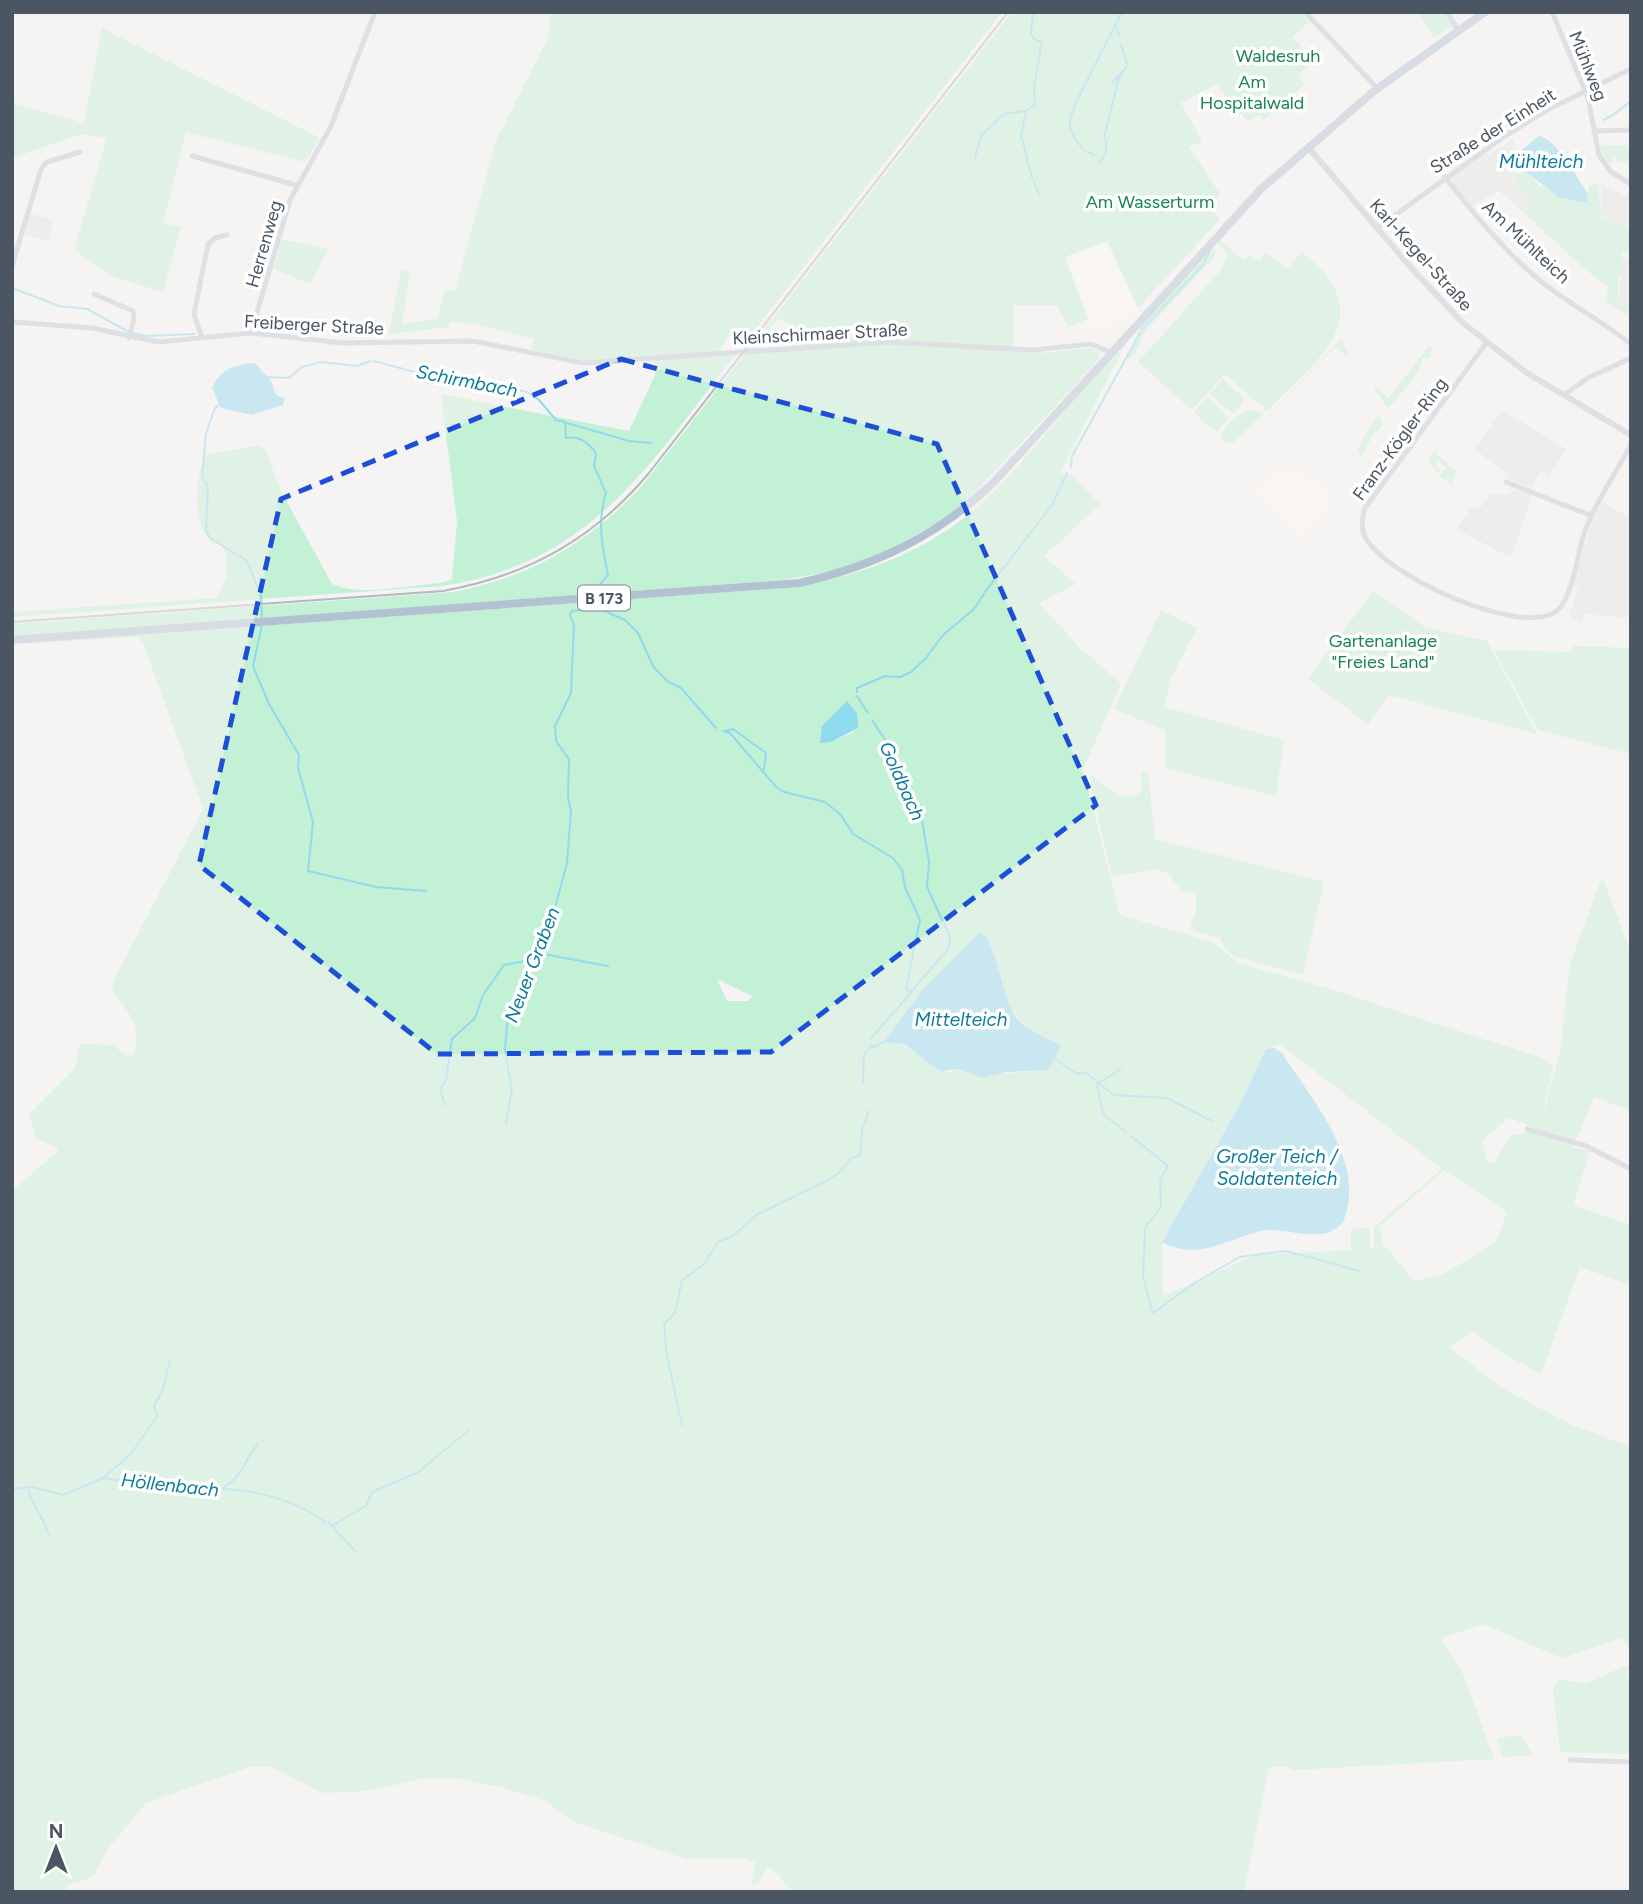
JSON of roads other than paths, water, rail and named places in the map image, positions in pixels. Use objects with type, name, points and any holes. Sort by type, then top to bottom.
[{"type":"main road","name":"B 173","points":[[12,640],[771,585],[836,575],[901,550],[931,533],[974,501],[1256,195],[1308,147],[1378,89],[1485,12]]},
{"type":"street","name":"Herrenweg","points":[[251,333],[296,186],[331,126],[375,12]]},
{"type":"street","points":[[1305,12],[1378,89]]},
{"type":"street","points":[[1447,12],[1458,30]]},
{"type":"street","name":"Mühlweg","points":[[1552,12],[1586,92],[1604,162],[1611,172],[1631,184]]},
{"type":"street","name":"Straße der Einheit","points":[[1377,228],[1513,131],[1631,69]]},
{"type":"street","points":[[1594,131],[1631,130]]},
{"type":"street","name":"Karl-Kegel-Straße","points":[[1308,147],[1434,294],[1487,342],[1527,373],[1631,435]]},
{"type":"street","points":[[12,266],[41,169],[47,162],[80,152]]},
{"type":"street","points":[[192,156],[296,186]]},
{"type":"street","name":"Am Mühlteich","points":[[1445,177],[1472,211],[1542,282],[1595,316],[1631,344]]},
{"type":"street","points":[[202,338],[194,314],[208,244],[215,238],[227,235]]},
{"type":"street","points":[[94,294],[132,311],[130,334]]},
{"type":"street","name":"Freiberger Straße","points":[[12,322],[92,328],[158,342],[251,333],[342,343],[473,341],[583,363],[655,360]]},
{"type":"street","name":"Kleinschirmaer Straße","points":[[655,360],[889,342],[1033,350],[1091,344],[1110,352]]},
{"type":"street","name":"Franz-Kögler-Ring","points":[[1487,342],[1367,504],[1362,524],[1367,540],[1400,569],[1454,600],[1488,611],[1545,616],[1556,612],[1565,599],[1591,516],[1631,444]]},
{"type":"street","points":[[1564,395],[1603,370],[1631,358]]},
{"type":"street","points":[[1506,482],[1591,516]]},
{"type":"street","points":[[1527,1129],[1593,1149],[1631,1168]]},
{"type":"street","points":[[1570,1760],[1631,1762]]},
{"type":"water","name":"Mühlteich","points":[[1539,136],[1554,145],[1567,161],[1588,194],[1587,203],[1559,197],[1524,171],[1523,149]]},
{"type":"water","points":[[255,363],[271,381],[276,395],[285,398],[283,405],[252,415],[221,408],[212,388],[216,381],[224,372]]},
{"type":"water","points":[[847,701],[857,713],[858,728],[831,742],[820,743],[822,726]]},
{"type":"water","name":"Mittelteich","points":[[980,932],[986,937],[995,956],[1006,996],[1015,1016],[1030,1029],[1061,1045],[1048,1070],[1007,1072],[982,1078],[958,1069],[940,1071],[904,1044],[889,1043],[885,1040],[924,988]]},
{"type":"water","name":"Großer Teich / Soldatenteich","points":[[1274,1048],[1282,1053],[1321,1111],[1342,1154],[1348,1177],[1349,1199],[1343,1222],[1325,1233],[1260,1231],[1199,1249],[1187,1250],[1162,1242],[1239,1106],[1266,1049]]},
{"type":"waterway","points":[[1022,133],[1026,111],[1035,105],[1034,86],[1042,41],[1036,41],[1031,34],[1033,12]]},
{"type":"waterway","points":[[1074,106],[1122,12]]},
{"type":"waterway","points":[[1116,26],[1119,35]]},
{"type":"waterway","points":[[1121,44],[1127,64]]},
{"type":"waterway","points":[[1104,138],[1119,78],[1127,66]]},
{"type":"waterway","points":[[1116,86],[1112,83],[1126,68]]},
{"type":"waterway","name":"Goldbach","points":[[1603,120],[1631,101]]},
{"type":"waterway","points":[[1075,108],[1070,120],[1071,131],[1085,151]]},
{"type":"waterway","points":[[982,135],[1004,114],[1025,111]]},
{"type":"waterway","points":[[1021,135],[1032,178]]},
{"type":"waterway","points":[[975,158],[981,136]]},
{"type":"waterway","points":[[1099,164],[1106,152],[1106,140]]},
{"type":"waterway","points":[[1088,152],[1094,155]]},
{"type":"waterway","points":[[1034,182],[1039,194]]},
{"type":"waterway","name":"Goldbach","points":[[1142,329],[1203,265],[1209,252]]},
{"type":"waterway","name":"Schirmbach","points":[[12,288],[59,306],[87,309],[127,331]]},
{"type":"waterway","name":"Schirmbach","points":[[133,333],[146,336],[194,334]]},
{"type":"waterway","name":"Goldbach","points":[[1071,467],[1072,456],[1140,333]]},
{"type":"waterway","name":"Schirmbach","points":[[267,377],[289,378],[302,367],[321,362],[357,366],[371,361]]},
{"type":"waterway","name":"Schirmbach","points":[[374,361],[444,380],[471,378],[527,392],[539,400],[556,420],[565,422],[566,438],[580,439],[590,446],[596,453],[594,466],[606,493],[601,524],[608,575],[595,590]]},
{"type":"waterway","points":[[219,405],[215,408],[206,433],[202,477],[208,487],[206,529],[209,537],[247,561],[261,596],[262,619]]},
{"type":"waterway","points":[[567,423],[629,441],[651,443]]},
{"type":"waterway","name":"Goldbach","points":[[985,592],[1052,505],[1067,473]]},
{"type":"waterway","name":"Goldbach","points":[[857,692],[857,688],[885,676],[900,677],[911,672],[926,658],[943,635],[973,610],[984,594]]},
{"type":"waterway","name":"Schirmbach","points":[[584,610],[595,607],[625,620],[638,633],[653,666],[667,681],[681,688],[716,728]]},
{"type":"waterway","name":"Neuer Graben","points":[[506,1124],[512,1089],[505,1050],[507,1025],[551,923],[567,863],[571,811],[568,798],[569,759],[556,741],[555,726],[571,693],[574,626],[570,615],[572,611],[580,610]]},
{"type":"waterway","points":[[262,625],[253,666],[269,704],[299,755],[298,768],[313,822],[308,871],[376,887],[426,891]]},
{"type":"waterway","name":"Goldbach","points":[[857,696],[868,713]]},
{"type":"waterway","name":"Goldbach","points":[[872,720],[893,752],[921,814],[929,862],[927,887],[950,937],[949,948],[911,992]]},
{"type":"waterway","points":[[726,731],[733,729],[766,753],[764,769]]},
{"type":"waterway","name":"Schirmbach","points":[[723,731],[730,733],[776,787],[784,792],[825,802],[841,815],[853,834],[893,858],[902,870],[905,887],[920,920],[906,988],[911,993],[870,1039]]},
{"type":"waterway","points":[[538,953],[608,966]]},
{"type":"waterway","points":[[445,1105],[440,1089],[446,1080],[452,1039],[475,1018],[483,995],[504,965],[536,959]]},
{"type":"waterway","name":"Schirmbach","points":[[872,1044],[872,1048],[886,1041]]},
{"type":"waterway","points":[[863,1082],[864,1055],[870,1047]]},
{"type":"waterway","name":"Schirmbach","points":[[1054,1058],[1077,1074],[1085,1072],[1114,1095],[1167,1098],[1212,1121]]},
{"type":"waterway","points":[[1121,1069],[1097,1084],[1103,1114],[1126,1132]]},
{"type":"waterway","points":[[682,1425],[667,1357],[664,1324],[675,1313],[682,1280],[703,1265],[718,1242],[733,1236],[756,1215],[828,1180],[839,1173],[851,1158],[860,1156],[862,1130],[869,1111]]},
{"type":"waterway","points":[[1132,1137],[1168,1166],[1160,1180],[1161,1207],[1145,1228],[1143,1277],[1153,1313],[1196,1282],[1240,1257],[1286,1251],[1360,1271]]},
{"type":"waterway","points":[[103,1478],[131,1454],[157,1416],[154,1406],[163,1389],[170,1360]]},
{"type":"waterway","points":[[331,1526],[366,1506],[372,1492],[417,1473],[469,1430]]},
{"type":"waterway","points":[[223,1488],[240,1473],[258,1444]]},
{"type":"waterway","name":"Höllenbach","points":[[12,1489],[32,1487],[63,1495],[103,1478],[199,1491],[248,1491],[297,1506],[325,1522]]},
{"type":"waterway","points":[[28,1489],[49,1536]]},
{"type":"waterway","name":"Höllenbach","points":[[328,1522],[356,1552]]},
{"type":"railway","points":[[12,622],[443,591],[503,576],[557,551],[605,517],[649,473],[1008,12]]},
{"type":"park label","name":"Waldesruh","points":[[1278,56]]},
{"type":"park label","name":"Am Hospitalwald","points":[[1252,92]]},
{"type":"park label","name":"Am Wasserturm","points":[[1150,202]]},
{"type":"park label","name":"Gartenanlage \"Freies Land\"","points":[[1383,651]]}]
